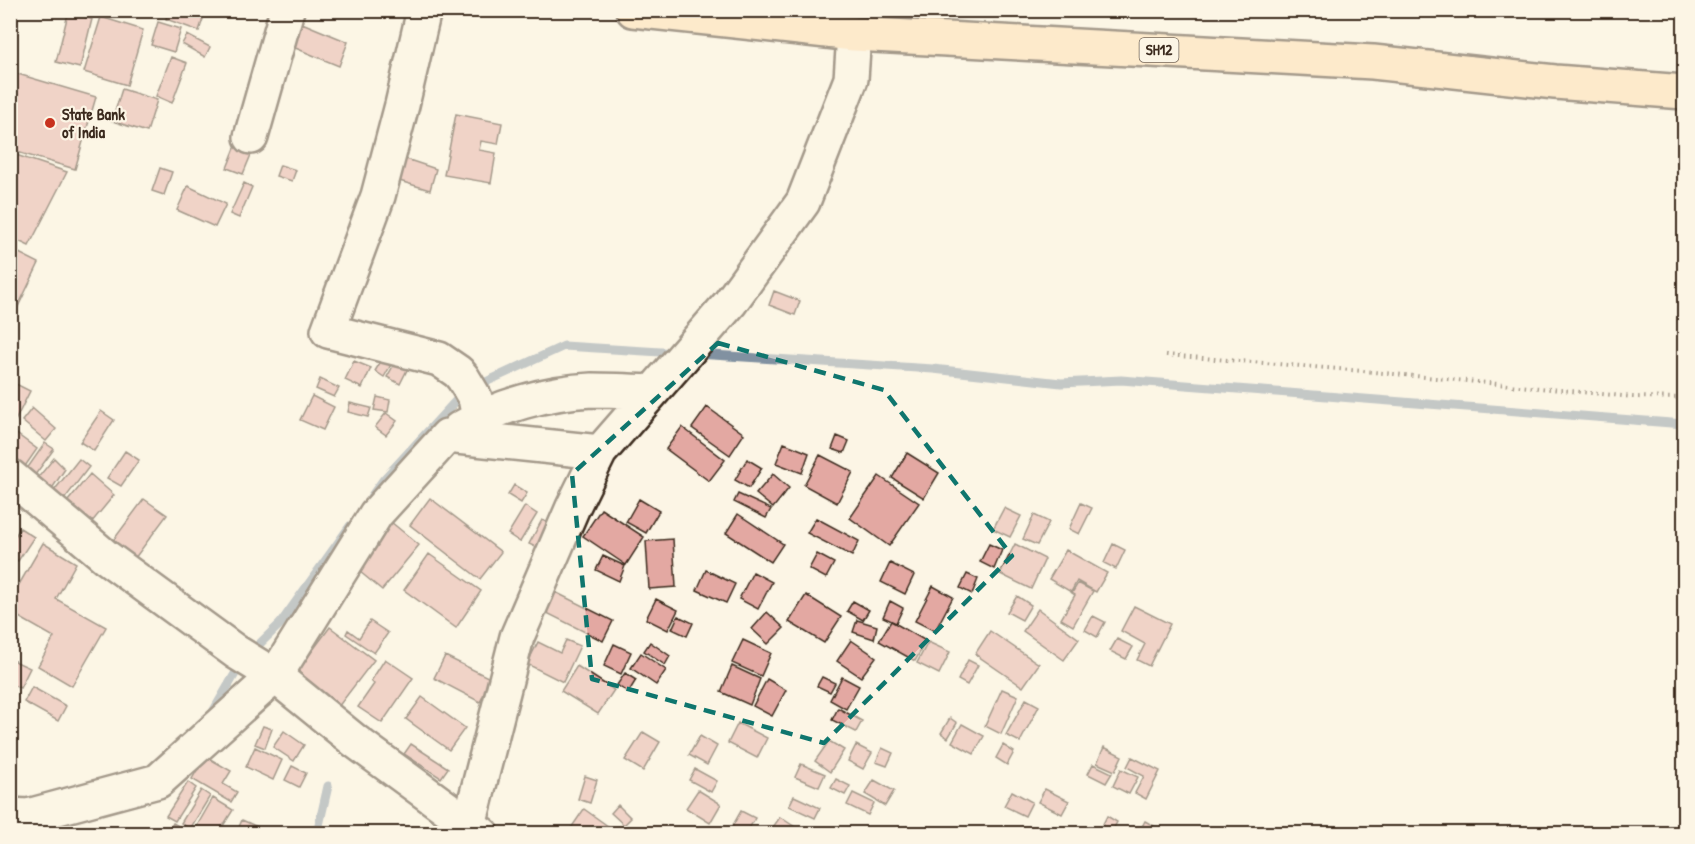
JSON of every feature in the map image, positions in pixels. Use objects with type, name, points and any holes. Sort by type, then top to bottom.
[{"type":"main road","name":"SH12","points":[[633,10],[854,34],[1373,62],[1555,82],[1684,92]]},
{"type":"street","points":[[251,137],[287,10]]},
{"type":"street","points":[[424,10],[378,196],[328,331],[439,359],[458,372],[472,398]]},
{"type":"street","points":[[10,476],[106,557],[236,652],[274,676],[355,741],[476,829],[517,637],[573,507],[600,452],[730,303],[803,202],[851,79],[854,34]]},
{"type":"street","points":[[472,398],[534,399],[590,390],[652,392]]},
{"type":"street","points":[[22,822],[158,781],[274,676],[376,514],[447,436],[472,398]]},
{"type":"street","points":[[447,436],[600,452]]},
{"type":"path","points":[[1166,355],[1633,397],[1684,398]]},
{"type":"highlighted area","points":[[718,343],[884,390],[1012,556],[824,743],[592,679],[572,474]]},
{"type":"building","points":[[168,10],[178,10],[203,19],[199,31],[166,19]]},
{"type":"building","points":[[68,14],[92,19],[80,68],[56,62]]},
{"type":"building","points":[[101,17],[143,30],[127,85],[84,72]]},
{"type":"building","points":[[158,22],[181,29],[174,52],[151,45]]},
{"type":"building","points":[[302,23],[348,42],[339,66],[293,47]]},
{"type":"building","points":[[187,35],[210,47],[205,57],[182,44]]},
{"type":"building","points":[[171,57],[187,63],[172,103],[156,96]]},
{"type":"building","name":"State Bank of India","points":[[11,72],[96,97],[75,169],[10,150]]},
{"type":"building","points":[[122,89],[157,100],[147,132],[112,121]]},
{"type":"building","points":[[456,114],[502,123],[498,144],[481,141],[479,150],[496,153],[491,183],[444,175]]},
{"type":"building","points":[[237,143],[253,150],[243,174],[227,168]]},
{"type":"building","points":[[10,153],[67,172],[29,246],[10,237]]},
{"type":"building","points":[[403,158],[436,169],[430,190],[396,180]]},
{"type":"building","points":[[280,165],[296,170],[292,181],[276,176]]},
{"type":"building","points":[[160,168],[172,172],[164,195],[152,191]]},
{"type":"building","points":[[244,183],[252,187],[239,218],[230,214]]},
{"type":"building","points":[[188,186],[226,204],[215,227],[177,210]]},
{"type":"building","points":[[15,251],[39,263],[14,315],[10,313],[10,259]]},
{"type":"building","points":[[774,291],[800,301],[795,315],[769,305]]},
{"type":"building","points":[[384,356],[393,361],[384,377],[375,371]]},
{"type":"building","points":[[354,361],[371,368],[362,388],[345,380]]},
{"type":"building","points":[[396,361],[408,368],[400,384],[387,377]]},
{"type":"building","points":[[320,379],[339,388],[334,397],[316,389]]},
{"type":"building","points":[[10,381],[30,391],[14,423],[10,421]]},
{"type":"building","points":[[312,396],[334,407],[323,430],[300,420]]},
{"type":"building","points":[[377,397],[390,400],[388,412],[374,410]]},
{"type":"building","points":[[350,403],[371,408],[368,417],[348,412]]},
{"type":"building","points":[[707,407],[744,434],[730,455],[692,428]]},
{"type":"building","points":[[32,408],[56,429],[46,441],[22,421]]},
{"type":"building","points":[[101,411],[114,420],[94,451],[80,442]]},
{"type":"building","points":[[386,413],[397,421],[386,435],[375,427]]},
{"type":"building","points":[[682,427],[725,460],[709,481],[666,449]]},
{"type":"building","points":[[14,432],[37,449],[21,472],[10,464],[10,436]]},
{"type":"building","points":[[837,436],[849,441],[844,453],[832,449]]},
{"type":"building","points":[[45,443],[54,449],[32,479],[24,473]]},
{"type":"building","points":[[784,443],[809,453],[802,473],[776,463]]},
{"type":"building","points":[[125,451],[139,460],[121,486],[107,478]]},
{"type":"building","points":[[907,453],[939,473],[924,498],[892,478]]},
{"type":"building","points":[[820,455],[853,472],[837,503],[804,485]]},
{"type":"building","points":[[54,458],[65,469],[47,496],[32,485]]},
{"type":"building","points":[[79,459],[89,467],[63,501],[53,492]]},
{"type":"building","points":[[747,459],[762,468],[749,488],[735,480]]},
{"type":"building","points":[[90,474],[114,495],[87,528],[63,507]]},
{"type":"building","points":[[773,474],[789,488],[773,508],[756,494]]},
{"type":"building","points":[[879,476],[919,503],[889,546],[850,518]]},
{"type":"building","points":[[514,485],[527,493],[521,503],[508,495]]},
{"type":"building","points":[[738,494],[771,509],[766,518],[734,502]]},
{"type":"building","points":[[430,498],[501,552],[480,579],[410,525]]},
{"type":"building","points":[[144,499],[167,515],[132,562],[109,546]]},
{"type":"building","points":[[639,499],[659,511],[646,533],[626,522]]},
{"type":"building","points":[[1081,503],[1092,508],[1079,534],[1069,529]]},
{"type":"building","points":[[525,506],[537,514],[520,542],[508,534]]},
{"type":"building","points":[[1004,508],[1021,516],[1010,537],[993,529]]},
{"type":"building","points":[[601,509],[644,537],[626,565],[583,536]]},
{"type":"building","points":[[738,514],[783,544],[771,562],[726,533]]},
{"type":"building","points":[[1034,515],[1049,522],[1037,545],[1023,539]]},
{"type":"building","points":[[816,518],[859,541],[852,556],[807,533]]},
{"type":"building","points":[[542,520],[557,527],[544,551],[529,544]]},
{"type":"building","points":[[391,522],[419,545],[382,590],[354,567]]},
{"type":"building","points":[[20,528],[34,537],[18,561],[10,556],[10,544]]},
{"type":"building","points":[[673,539],[676,587],[649,589],[646,541]]},
{"type":"building","points":[[43,543],[76,563],[56,599],[106,627],[72,686],[38,666],[54,637],[10,612],[10,600]]},
{"type":"building","points":[[989,544],[1002,550],[994,569],[980,562]]},
{"type":"building","points":[[1015,544],[1045,559],[1031,589],[1000,574]]},
{"type":"building","points":[[1113,544],[1125,550],[1116,569],[1104,563]]},
{"type":"building","points":[[1066,550],[1107,573],[1096,592],[1077,581],[1071,592],[1049,579]]},
{"type":"building","points":[[429,554],[481,591],[456,628],[404,590]]},
{"type":"building","points":[[817,554],[834,563],[826,578],[809,569]]},
{"type":"building","points":[[603,556],[625,566],[619,581],[596,570]]},
{"type":"building","points":[[890,563],[914,575],[905,594],[881,582]]},
{"type":"building","points":[[706,570],[735,584],[726,603],[697,590]]},
{"type":"building","points":[[753,572],[772,582],[758,609],[739,599]]},
{"type":"building","points":[[967,574],[978,579],[972,594],[960,588]]},
{"type":"building","points":[[1078,583],[1093,591],[1073,626],[1061,619],[1075,595],[1072,593]]},
{"type":"building","points":[[933,586],[953,597],[935,631],[915,621]]},
{"type":"building","points":[[555,592],[613,621],[603,641],[545,612]]},
{"type":"building","points":[[806,595],[841,617],[824,643],[789,622]]},
{"type":"building","points":[[1017,596],[1031,605],[1022,620],[1007,612]]},
{"type":"building","points":[[656,599],[678,610],[668,630],[646,619]]},
{"type":"building","points":[[853,601],[869,610],[863,620],[847,611]]},
{"type":"building","points":[[890,601],[903,608],[896,623],[883,617]]},
{"type":"building","points":[[1134,606],[1170,624],[1149,666],[1137,660],[1145,644],[1121,631]]},
{"type":"building","points":[[1038,609],[1079,639],[1064,660],[1023,631]]},
{"type":"building","points":[[767,612],[784,628],[768,644],[752,629]]},
{"type":"building","points":[[678,616],[693,623],[687,636],[672,629]]},
{"type":"building","points":[[1093,616],[1105,622],[1097,637],[1085,630]]},
{"type":"building","points":[[857,620],[877,626],[874,639],[853,632]]},
{"type":"building","points":[[370,621],[388,633],[374,653],[346,634],[348,630],[359,638]]},
{"type":"building","points":[[891,621],[926,641],[915,661],[879,641]]},
{"type":"building","points":[[330,627],[374,660],[338,707],[295,674]]},
{"type":"building","points":[[990,631],[1039,664],[1023,687],[975,654]]},
{"type":"building","points":[[1117,639],[1133,647],[1126,659],[1110,651]]},
{"type":"building","points":[[566,640],[580,646],[563,682],[527,664],[538,642],[560,653]]},
{"type":"building","points":[[743,640],[771,653],[761,676],[732,663]]},
{"type":"building","points":[[851,640],[876,657],[861,677],[837,661]]},
{"type":"building","points":[[650,642],[670,656],[665,665],[644,651]]},
{"type":"building","points":[[928,642],[950,652],[939,674],[917,663]]},
{"type":"building","points":[[614,644],[631,652],[621,674],[604,666]]},
{"type":"building","points":[[641,653],[666,670],[656,685],[631,668]]},
{"type":"building","points":[[445,656],[492,679],[480,702],[434,678]]},
{"type":"building","points":[[10,659],[30,668],[20,688],[10,684]]},
{"type":"building","points":[[385,659],[413,678],[382,723],[358,707],[374,684],[371,681]]},
{"type":"building","points":[[968,660],[978,665],[967,685],[958,680]]},
{"type":"building","points":[[577,666],[614,690],[598,714],[561,691]]},
{"type":"building","points":[[732,666],[760,679],[750,705],[721,692]]},
{"type":"building","points":[[625,673],[636,680],[628,693],[617,685]]},
{"type":"building","points":[[822,677],[835,683],[830,692],[817,686]]},
{"type":"building","points":[[842,677],[859,686],[846,709],[830,700]]},
{"type":"building","points":[[767,679],[786,690],[772,716],[753,706]]},
{"type":"building","points":[[32,687],[66,706],[58,721],[24,702]]},
{"type":"building","points":[[1002,689],[1018,696],[1001,734],[985,726]]},
{"type":"building","points":[[422,697],[465,728],[449,750],[406,719]]},
{"type":"building","points":[[1026,699],[1039,706],[1020,742],[1006,735]]},
{"type":"building","points":[[838,708],[862,721],[856,732],[832,720]]},
{"type":"building","points":[[950,718],[957,723],[948,738],[941,733]]},
{"type":"building","points":[[738,723],[767,738],[757,758],[728,743]]},
{"type":"building","points":[[962,724],[984,736],[974,754],[952,742]]},
{"type":"building","points":[[263,726],[272,729],[265,748],[255,744]]},
{"type":"building","points":[[284,731],[304,745],[294,761],[273,747]]},
{"type":"building","points":[[643,732],[660,742],[643,771],[625,760]]},
{"type":"building","points":[[700,736],[717,746],[707,765],[689,755]]},
{"type":"building","points":[[829,741],[844,750],[830,772],[815,761]]},
{"type":"building","points":[[411,744],[448,768],[441,778],[404,754]]},
{"type":"building","points":[[856,745],[872,753],[863,769],[848,761]]},
{"type":"building","points":[[1003,745],[1014,752],[1007,765],[996,758]]},
{"type":"building","points":[[255,747],[282,760],[273,780],[246,767]]},
{"type":"building","points":[[1104,747],[1122,756],[1115,771],[1097,763]]},
{"type":"building","points":[[882,748],[893,753],[887,766],[876,762]]},
{"type":"building","points":[[205,756],[231,771],[223,784],[237,792],[231,802],[192,779]]},
{"type":"building","points":[[1132,757],[1160,771],[1146,799],[1135,793],[1144,776],[1127,767]]},
{"type":"building","points":[[801,764],[825,774],[819,787],[795,777]]},
{"type":"building","points":[[1093,764],[1112,773],[1106,783],[1088,774]]},
{"type":"building","points":[[292,766],[306,773],[299,787],[285,780]]},
{"type":"building","points":[[695,769],[717,781],[711,792],[689,780]]},
{"type":"building","points":[[1121,769],[1138,777],[1129,794],[1113,786]]},
{"type":"building","points":[[585,776],[597,780],[590,803],[578,799]]},
{"type":"building","points":[[836,779],[850,786],[845,795],[831,788]]},
{"type":"building","points":[[874,780],[894,791],[885,806],[865,794]]},
{"type":"building","points":[[188,782],[196,788],[175,821],[166,816]]},
{"type":"building","points":[[1045,789],[1069,801],[1062,814],[1038,802]]},
{"type":"building","points":[[201,790],[210,796],[190,829],[181,823]]},
{"type":"building","points":[[698,790],[721,804],[710,823],[686,808]]},
{"type":"building","points":[[1012,791],[1032,802],[1025,816],[1004,806]]},
{"type":"building","points":[[853,793],[874,803],[868,815],[847,805]]},
{"type":"building","points":[[794,796],[820,808],[815,818],[789,806]]},
{"type":"building","points":[[213,798],[233,810],[218,834],[199,834],[194,831]]},
{"type":"building","points":[[618,805],[631,818],[624,825],[611,813]]},
{"type":"building","points":[[584,809],[619,834],[567,834]]},
{"type":"building","points":[[741,811],[755,818],[746,834],[732,827]]},
{"type":"building","points":[[1107,816],[1117,822],[1111,834],[1102,834],[1099,832]]},
{"type":"building","points":[[780,817],[798,829],[795,834],[769,833]]},
{"type":"building","points":[[242,820],[271,833],[236,834]]},
{"type":"building","points":[[1145,821],[1161,830],[1159,834],[1138,834]]},
{"type":"building","points":[[173,823],[192,834],[167,834]]},
{"type":"waterway","points":[[371,497],[384,479],[464,392],[564,346],[677,353]]},
{"type":"waterway","points":[[697,354],[933,369],[1061,383],[1121,380],[1684,424]]},
{"type":"waterway","points":[[210,717],[243,660],[280,624],[350,526]]},
{"type":"waterway","points":[[317,834],[328,786]]},
{"type":"place","name":"State Bank of India","points":[[50,123]]}]
